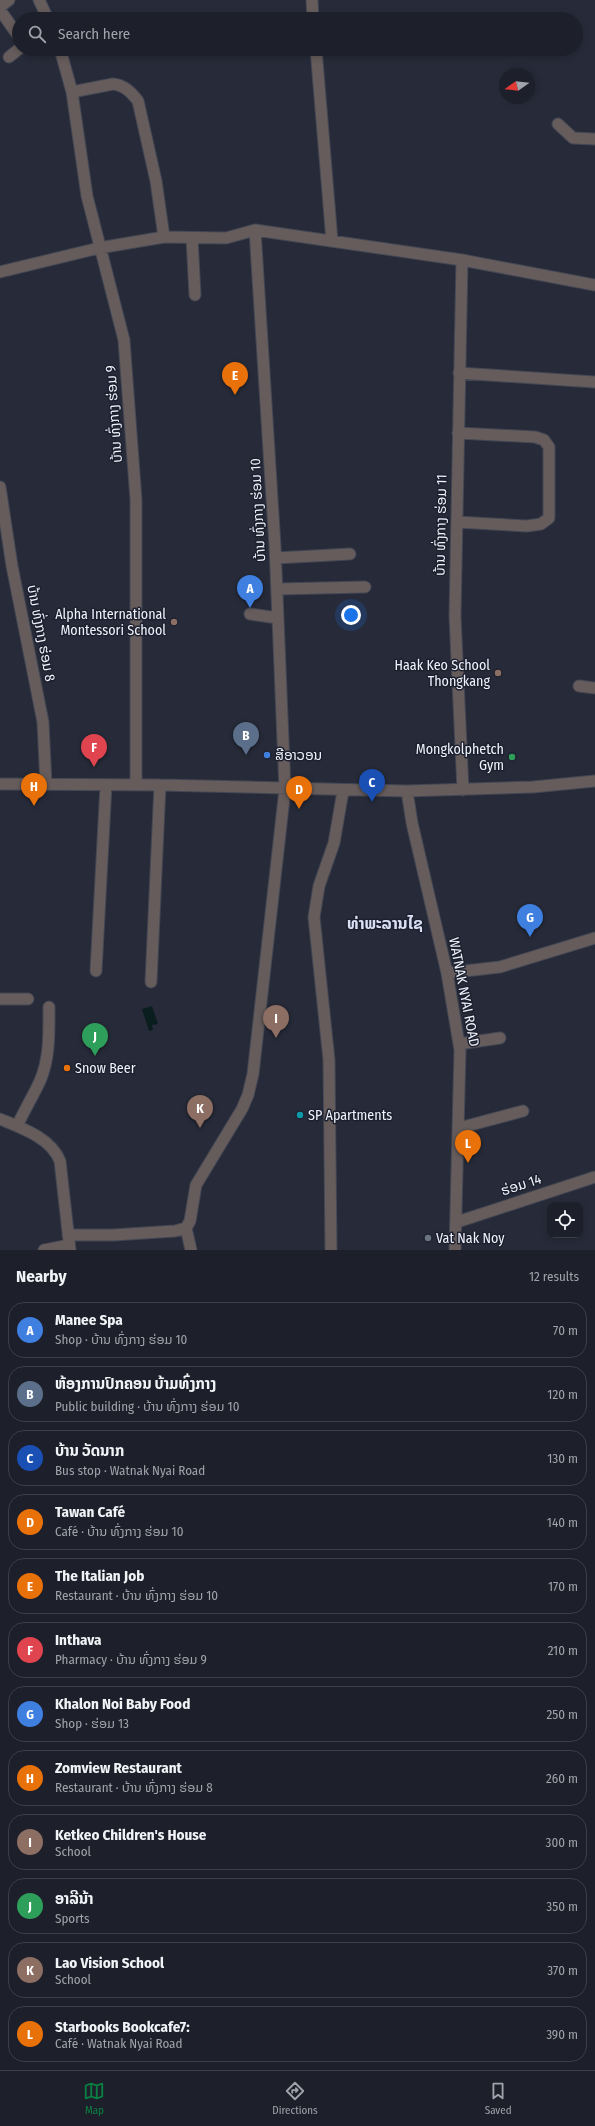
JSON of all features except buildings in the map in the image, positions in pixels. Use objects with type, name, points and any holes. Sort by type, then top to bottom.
[{"type":"street","points":[[0,7],[9,0]]},
{"type":"street","points":[[39,0],[45,12]]},
{"type":"street","points":[[312,0],[313,12]]},
{"type":"street","points":[[0,10],[12,26]]},
{"type":"street","name":"ບ້ານ ທົ່ງກາງ ຮ່ອມ 9","points":[[62,56],[72,92],[85,189],[124,340],[135,492],[136,785]]},
{"type":"street","points":[[317,56],[332,241]]},
{"type":"street","points":[[72,92],[119,84],[130,92],[138,101],[156,181],[164,237]]},
{"type":"street","points":[[558,124],[572,138],[595,139]]},
{"type":"street","points":[[0,272],[99,248],[164,237],[226,238],[255,230],[462,260],[595,285]]},
{"type":"street","name":"ບ້ານ ທົ່ງກາງ ຮ່ອມ 10","points":[[186,1228],[190,1221],[196,1185],[242,1110],[248,1095],[253,1074],[285,789],[276,558],[255,230]]},
{"type":"street","points":[[192,238],[196,295]]},
{"type":"street","name":"ບ້ານ ທົ່ງກາງ ຮ່ອມ 11","points":[[462,260],[455,616],[463,790]]},
{"type":"street","points":[[459,373],[595,382]]},
{"type":"street","points":[[457,522],[527,526],[541,524],[549,518],[549,447],[544,440],[535,437],[458,433]]},
{"type":"street","name":"ບ້ານ ທົ່ງກາງ ຮ່ອມ 8","points":[[0,487],[12,566],[43,722],[46,786]]},
{"type":"street","points":[[276,558],[350,554]]},
{"type":"street","points":[[277,589],[365,587]]},
{"type":"street","points":[[250,614],[278,618]]},
{"type":"street","points":[[579,686],[595,688]]},
{"type":"street","points":[[0,784],[46,786],[160,785],[343,791],[407,791],[533,787],[595,781]]},
{"type":"street","points":[[96,971],[106,785]]},
{"type":"street","points":[[151,982],[160,785]]},
{"type":"street","points":[[331,1250],[329,1060],[314,917],[319,886],[334,843],[343,791]]},
{"type":"street","name":"WATNAK NYAI ROAD","points":[[407,791],[412,823],[447,973],[459,1044],[459,1128],[455,1250]]},
{"type":"street","points":[[447,973],[500,967],[595,938]]},
{"type":"street","points":[[0,999],[28,999]]},
{"type":"street","points":[[17,1126],[40,1080],[44,1068],[49,1040],[49,1007]]},
{"type":"street","points":[[459,1044],[500,1038]]},
{"type":"street","points":[[459,1128],[523,1111]]},
{"type":"street","points":[[0,1119],[49,1143],[57,1154],[60,1161],[69,1243]]},
{"type":"street","name":"ຮ່ອມ 14","points":[[457,1222],[595,1177]]},
{"type":"street","points":[[44,1250],[69,1243],[113,1235],[175,1231],[186,1228],[191,1250]]},
{"type":"shaded area","points":[[152,1006],[158,1024],[152,1025],[153,1030],[149,1031],[142,1009]]},
{"type":"place","name":"The Italian Job","points":[[235,395]]},
{"type":"place","name":"Manee Spa","points":[[250,608]]},
{"type":"place","name":"Alpha International Montessori School","points":[[174,622]]},
{"type":"place","name":"Haak Keo School Thongkang","points":[[498,673]]},
{"type":"place","name":"ຫ້ອງການປົກຄອນ ບ້າມທົ່ງກາງ","points":[[246,755]]},
{"type":"place","name":"ສີອາວອນ","points":[[267,755]]},
{"type":"place","name":"Mongkolphetch Gym","points":[[512,757]]},
{"type":"place","name":"Inthava","points":[[94,767]]},
{"type":"place","name":"ບ້ານ ວັດນາກ","points":[[372,802]]},
{"type":"place","name":"Zomview Restaurant","points":[[34,806]]},
{"type":"place","name":"Tawan Café","points":[[299,809]]},
{"type":"place","name":"Khalon Noi Baby Food","points":[[530,937]]},
{"type":"place","name":"Ketkeo Children's House","points":[[276,1038]]},
{"type":"place","name":"ອາລີນ້າ","points":[[95,1056]]},
{"type":"place","name":"Snow Beer","points":[[67,1068]]},
{"type":"place","name":"SP Apartments","points":[[300,1115]]},
{"type":"place","name":"Lao Vision School","points":[[200,1128]]},
{"type":"place","name":"Starbooks Bookcafe7:","points":[[468,1163]]},
{"type":"place","name":"Vat Nak Noy","points":[[428,1238]]},
{"type":"district","name":"ທ່າພະລານໄຊ","points":[[385,923]]}]
